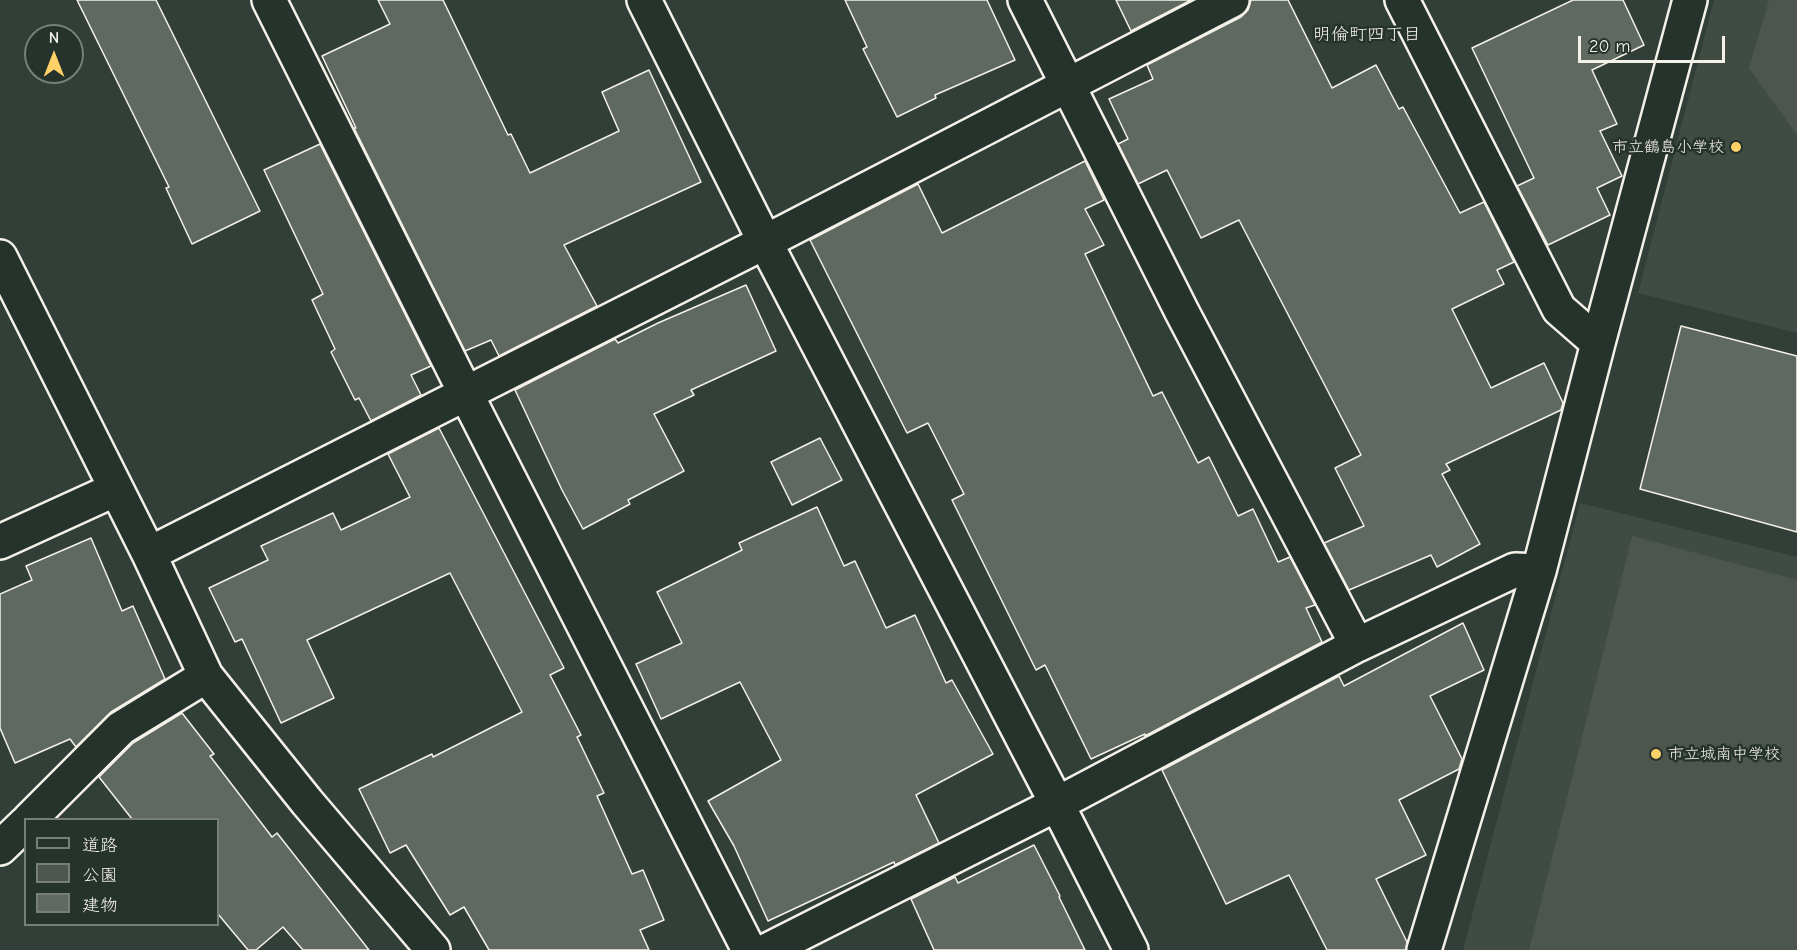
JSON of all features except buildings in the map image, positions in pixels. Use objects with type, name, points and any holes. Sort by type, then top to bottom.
[{"type":"street","points":[[269,0],[465,392],[749,950]]},
{"type":"street","points":[[644,0],[765,242],[1131,950]]},
{"type":"street","points":[[1025,0],[1069,83],[1182,312],[1357,645]]},
{"type":"street","points":[[149,554],[765,242],[1232,0]]},
{"type":"street","points":[[1402,0],[1559,309],[1598,344]]},
{"type":"street","points":[[1424,950],[1539,571],[1690,0]]},
{"type":"street","points":[[1,263],[149,554],[206,676],[308,802],[433,950]]},
{"type":"street","points":[[0,542],[116,489]]},
{"type":"street","points":[[768,950],[1057,804],[1357,645],[1515,570],[1539,571]]},
{"type":"street","points":[[30,818],[121,728],[206,676]]},
{"type":"street","points":[[0,848],[24,825]]},
{"type":"shaded area","name":"市立鶴島小学校","points":[[1714,0],[1797,0],[1797,333],[1638,293]]},
{"type":"shaded area","name":"市立城南中学校","points":[[1580,503],[1797,557],[1797,950],[1463,950]]},
{"type":"green space","points":[[1769,0],[1797,0],[1797,135],[1749,68]]},
{"type":"green space","name":"市立城南中学校","points":[[1632,536],[1797,580],[1797,950],[1529,950]]},
{"type":"place","name":"市立鶴島小学校","points":[[1736,147]]},
{"type":"place","name":"市立城南中学校","points":[[1656,754]]},
{"type":"district","name":"明倫町四丁目","points":[[1367,35]]}]
